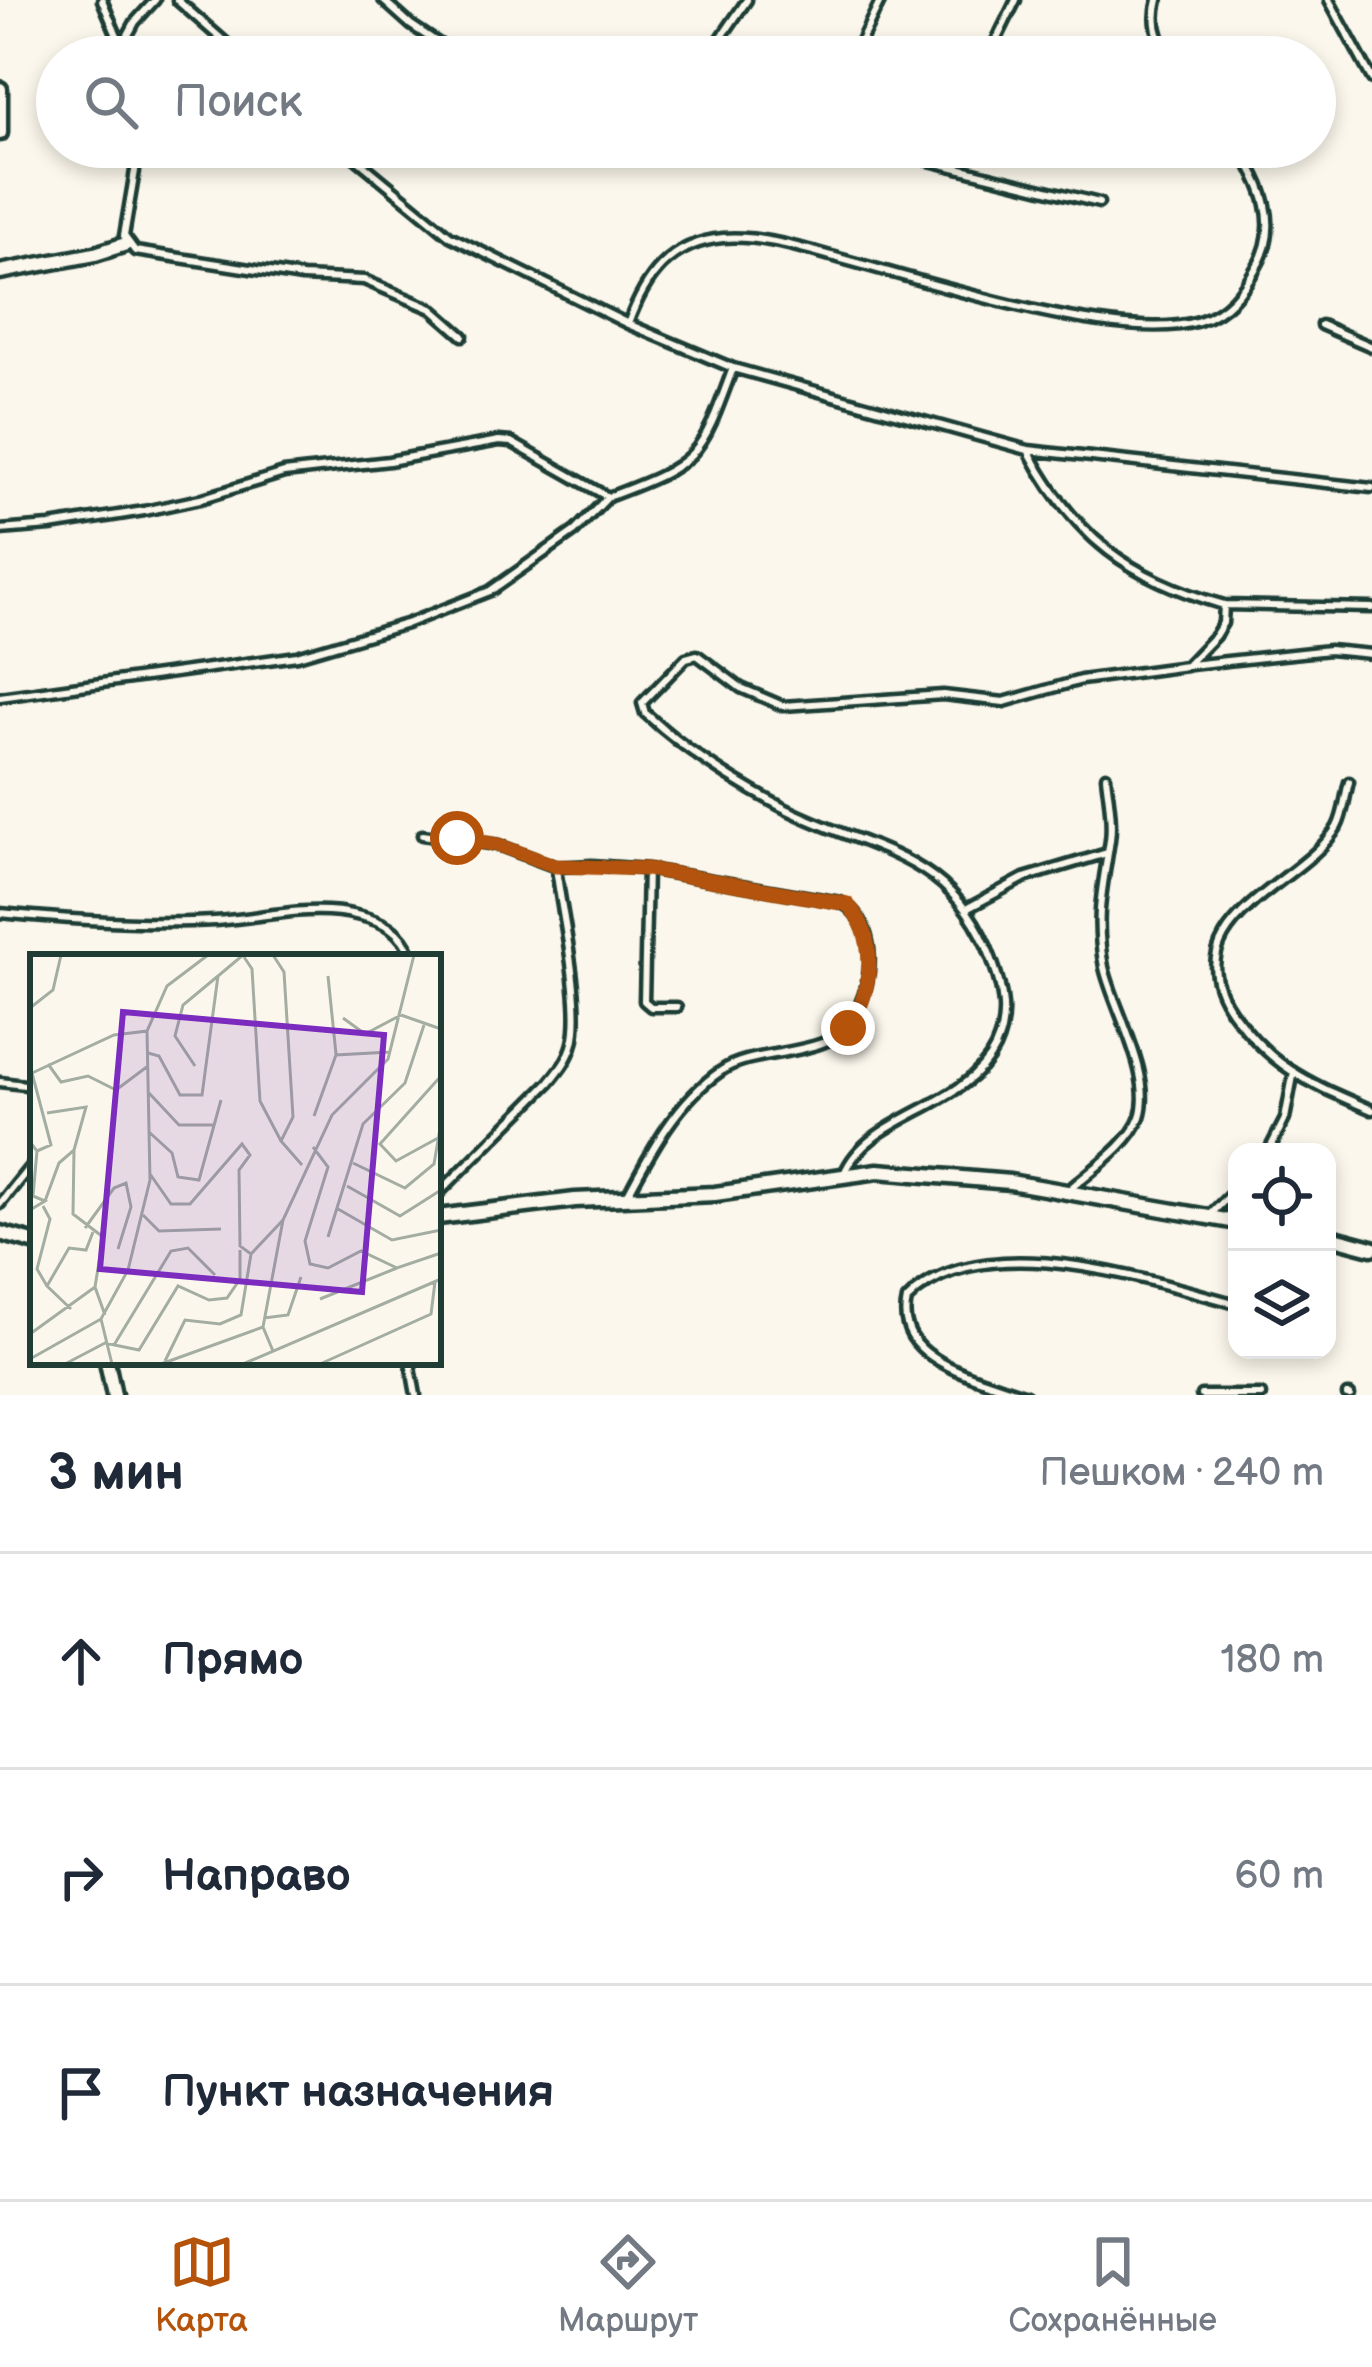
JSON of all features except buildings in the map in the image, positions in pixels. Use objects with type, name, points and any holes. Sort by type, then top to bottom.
[{"type":"street","points":[[0,89],[0,134]]},
{"type":"street","points":[[0,272],[126,244]]},
{"type":"street","points":[[441,1217],[575,1200],[715,1194],[878,1171],[952,1175],[1228,1220]]},
{"type":"street","points":[[0,1233],[30,1241]]},
{"type":"street","points":[[1336,1238],[1372,1248]]},
{"type":"street","points":[[107,1365],[114,1395]]},
{"type":"lane","points":[[102,0],[118,36]]},
{"type":"lane","points":[[127,36],[155,0]]},
{"type":"lane","points":[[177,0],[218,36]]},
{"type":"lane","points":[[383,0],[426,36]]},
{"type":"lane","points":[[722,36],[747,0]]},
{"type":"lane","points":[[863,36],[881,0]]},
{"type":"lane","points":[[998,36],[1016,0]]},
{"type":"lane","points":[[1158,0],[1158,36]]},
{"type":"lane","points":[[1329,0],[1372,80]]},
{"type":"lane","points":[[136,168],[125,222],[126,244],[135,251],[302,277],[364,280],[432,309],[463,336]]},
{"type":"lane","points":[[367,168],[450,236],[628,324],[733,368],[1028,450],[1372,488]]},
{"type":"lane","points":[[956,168],[1099,203]]},
{"type":"lane","points":[[628,324],[639,293],[664,260],[686,245],[727,237],[818,252],[1084,320],[1170,327],[1200,320],[1236,299],[1267,246],[1268,210],[1251,168]]},
{"type":"lane","points":[[1322,325],[1372,346]]},
{"type":"lane","points":[[0,697],[297,656],[406,625],[490,591],[575,531],[608,497],[672,471],[694,456],[733,368]]},
{"type":"lane","points":[[0,530],[144,511],[284,473],[499,441],[511,442],[608,497]]},
{"type":"lane","points":[[1028,450],[1071,512],[1127,567],[1182,593],[1224,605],[1372,608]]},
{"type":"lane","points":[[1186,666],[1215,636],[1223,623],[1224,605]]},
{"type":"lane","points":[[844,1174],[858,1149],[934,1104],[984,1065],[993,1052],[1005,1011],[999,979],[968,908],[948,886],[913,864],[783,808],[698,758],[645,713],[644,697],[686,658],[697,655],[741,688],[783,706],[943,695],[1004,702],[1081,680],[1186,666],[1329,650],[1372,654]]},
{"type":"lane","points":[[1067,1192],[1116,1147],[1140,1116],[1134,1053],[1109,986],[1100,940],[1098,909],[1110,825],[1106,776]]},
{"type":"lane","points":[[1349,782],[1342,814],[1331,834],[1232,925],[1218,949],[1216,978],[1228,1007],[1293,1076],[1372,1110]]},
{"type":"lane","points":[[422,835],[498,845],[556,866],[647,869],[847,904],[856,914],[863,933],[868,986],[848,1028],[829,1040],[724,1068],[672,1120],[626,1199]]},
{"type":"lane","points":[[968,908],[1024,878],[1107,853]]},
{"type":"lane","points":[[441,1190],[549,1083],[573,1046],[574,988],[556,866]]},
{"type":"lane","points":[[647,869],[644,1001],[650,1007],[677,1007]]},
{"type":"lane","points":[[0,913],[162,923],[351,914],[391,927],[410,954]]},
{"type":"lane","points":[[1273,1143],[1285,1119],[1293,1076]]},
{"type":"lane","points":[[0,1082],[30,1086]]},
{"type":"lane","points":[[0,1204],[30,1167]]},
{"type":"lane","points":[[1209,1217],[1228,1197]]},
{"type":"lane","points":[[1026,1395],[934,1361],[907,1324],[907,1300],[964,1266],[1029,1262],[1076,1267],[1228,1302]]},
{"type":"lane","points":[[411,1365],[416,1395]]},
{"type":"lane","points":[[1201,1395],[1262,1395]]},
{"type":"route","points":[[457,838],[498,845],[556,866],[647,869],[847,904],[863,933],[869,967],[859,1013],[848,1028]]}]
